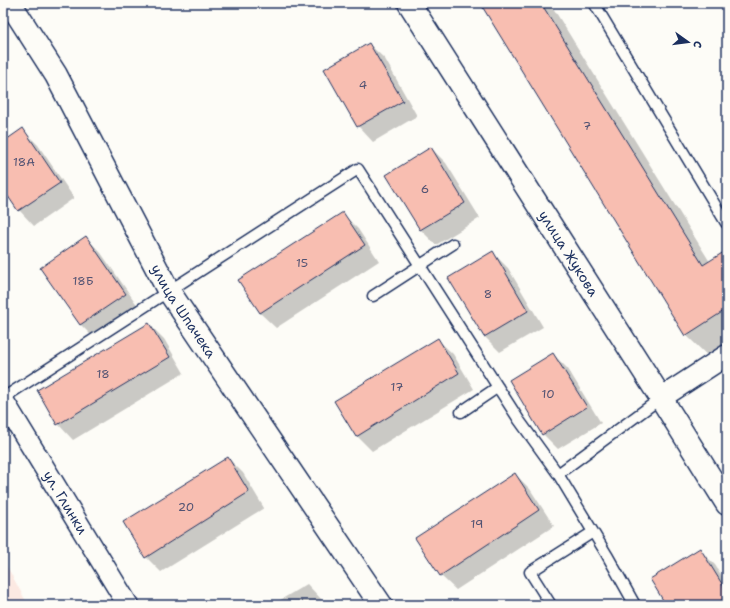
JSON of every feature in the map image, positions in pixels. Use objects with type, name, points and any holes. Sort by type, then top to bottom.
[{"type":"street","name":"улица Шпачека","points":[[10,3],[56,75],[168,290],[381,605]]},
{"type":"street","name":"улица Жукова","points":[[409,3],[727,504]]},
{"type":"street","points":[[661,398],[727,355]]},
{"type":"street","name":"ул. Глинки","points":[[3,399],[128,605]]},
{"type":"lane","points":[[594,3],[727,223]]},
{"type":"lane","points":[[3,399],[358,170],[519,420],[558,474],[635,605]]},
{"type":"lane","points":[[373,296],[453,244]]},
{"type":"lane","points":[[461,412],[498,387]]},
{"type":"lane","points":[[558,474],[661,398]]},
{"type":"lane","points":[[551,605],[530,572],[593,532]]},
{"type":"shaded area","points":[[3,559],[28,605],[3,605]]},
{"type":"building","points":[[480,3],[541,3],[703,265],[727,250],[727,309],[685,336]]},
{"type":"building","points":[[369,43],[403,101],[357,127],[324,69]]},
{"type":"building","points":[[23,128],[60,183],[18,211],[3,189],[3,142]]},
{"type":"building","points":[[431,147],[465,203],[420,230],[386,175]]},
{"type":"building","points":[[343,212],[365,245],[260,313],[238,280]]},
{"type":"building","points":[[86,236],[126,294],[80,325],[40,268]]},
{"type":"building","points":[[493,251],[528,311],[484,337],[448,278]]},
{"type":"building","points":[[149,323],[170,357],[57,425],[37,390]]},
{"type":"building","points":[[438,338],[459,373],[356,437],[334,401]]},
{"type":"building","points":[[553,353],[587,407],[542,435],[509,380]]},
{"type":"building","points":[[228,457],[249,492],[145,558],[123,522]]},
{"type":"building","points":[[515,473],[539,510],[440,576],[415,538]]},
{"type":"building","points":[[700,548],[727,592],[727,599],[718,605],[666,605],[650,579]]}]
